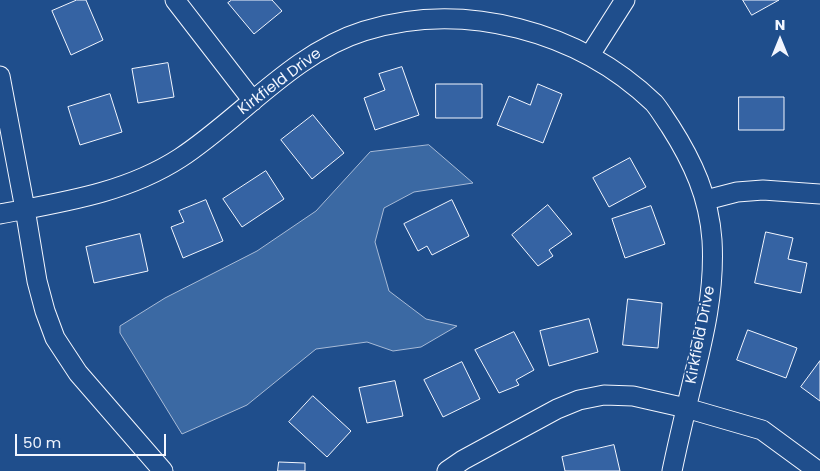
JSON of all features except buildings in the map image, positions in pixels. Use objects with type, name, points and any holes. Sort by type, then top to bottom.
[{"type":"street","points":[[175,0],[253,101]]},
{"type":"street","points":[[590,55],[625,0]]},
{"type":"street","name":"Kirkfield Drive","points":[[0,214],[107,192],[144,178],[180,158],[303,62],[334,43],[363,31],[400,22],[465,20],[516,27],[554,39],[590,55],[623,77],[656,105],[687,153],[706,200],[712,238],[712,290],[705,331],[672,471]]},
{"type":"street","points":[[0,76],[25,209],[36,281],[55,338],[78,373],[164,471]]},
{"type":"street","points":[[706,200],[737,192],[763,190],[820,194]]},
{"type":"street","points":[[447,471],[557,409],[579,400],[604,395],[633,396],[686,408],[762,430],[818,471]]},
{"type":"water","points":[[429,145],[473,183],[414,192],[384,208],[375,242],[389,291],[426,319],[457,326],[421,347],[393,351],[367,342],[316,349],[247,405],[182,434],[120,333],[120,326],[165,298],[257,251],[316,211],[370,152]]}]
